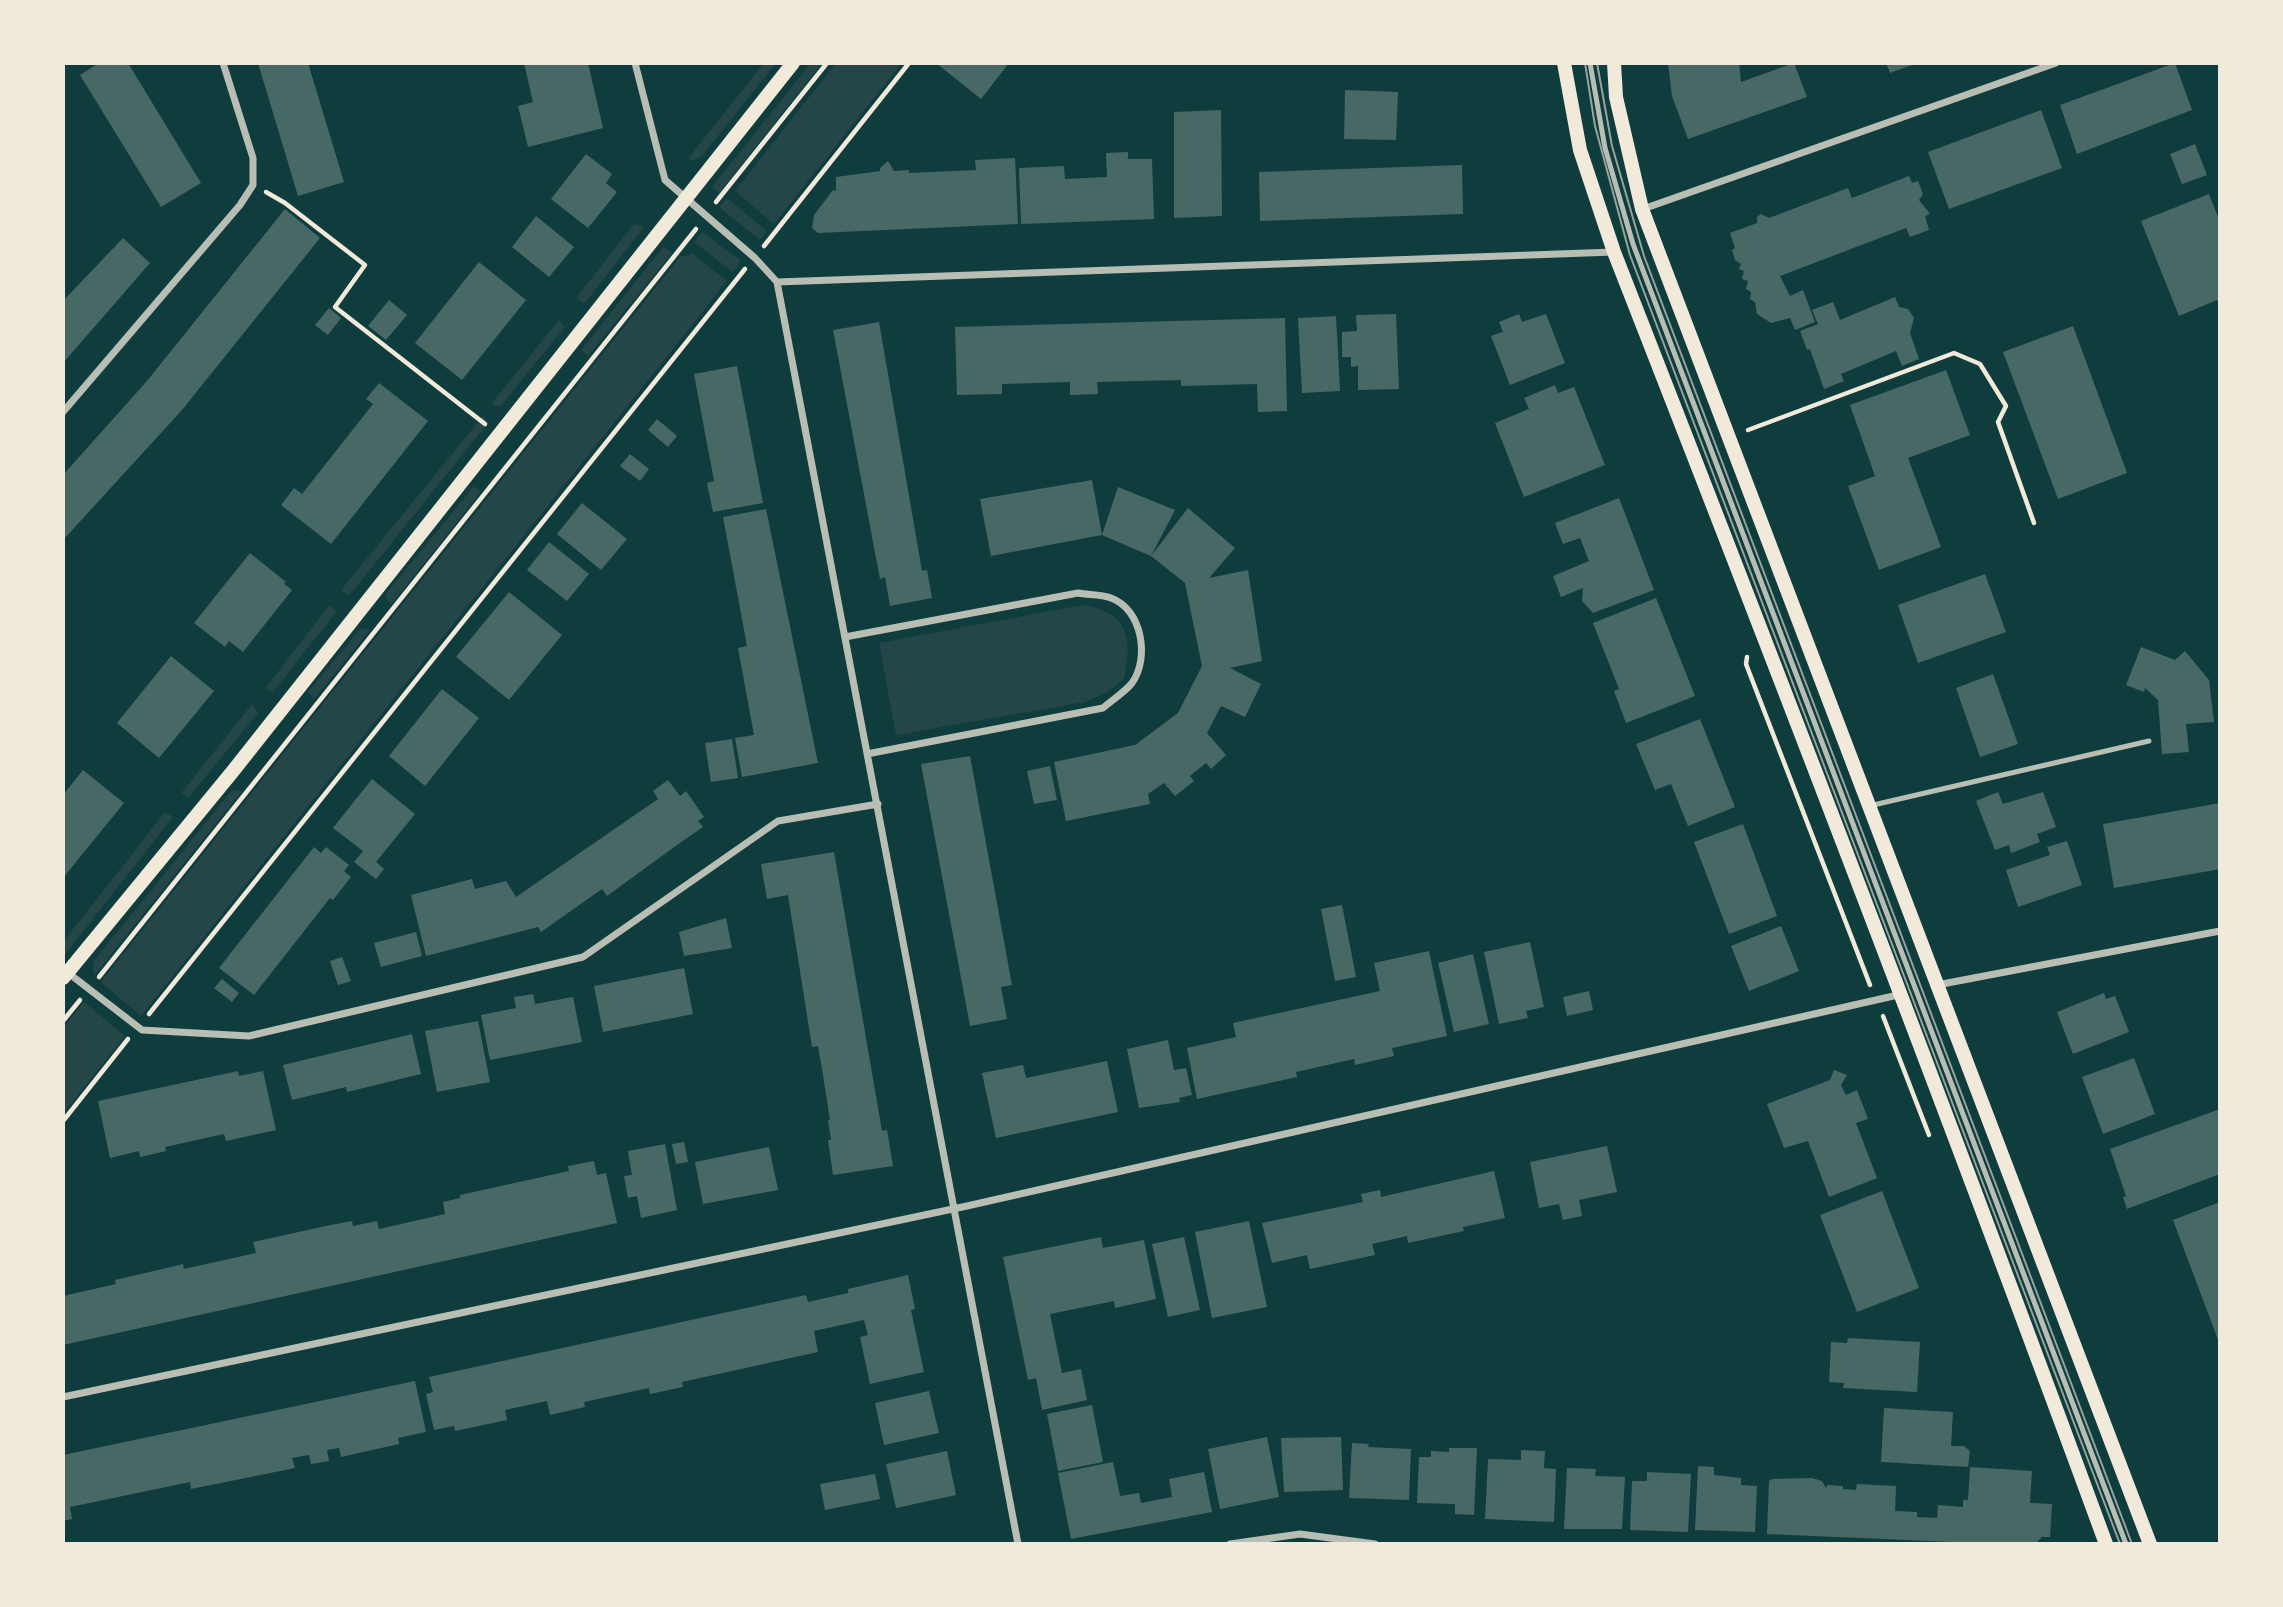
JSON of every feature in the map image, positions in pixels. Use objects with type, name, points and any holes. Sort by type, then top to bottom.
[{"type":"main road","points":[[65,975],[233,771],[497,433],[793,63]]},
{"type":"main road","points":[[1564,63],[1580,150],[1614,252],[1898,995],[1964,1159],[2106,1544]]},
{"type":"main road","points":[[1614,63],[1616,97],[1642,209],[2150,1544]]},
{"type":"street","points":[[63,412],[232,216],[253,185],[253,158],[223,63]]},
{"type":"street","points":[[635,63],[665,180],[755,257],[777,282],[956,1208],[1018,1544]]},
{"type":"street","points":[[1642,209],[2056,63]]},
{"type":"street","points":[[777,282],[1614,252]]},
{"type":"street","points":[[845,637],[1078,593],[1112,598],[1127,610],[1140,631],[1140,657],[1133,682],[1103,708],[867,754]]},
{"type":"street","points":[[65,975],[89,989],[142,1030],[250,1036],[583,957],[778,821],[878,804]]},
{"type":"street","points":[[1937,985],[2220,931]]},
{"type":"street","points":[[63,1397],[956,1208],[1898,995]]},
{"type":"street","points":[[1230,1544],[1300,1534],[1374,1544]]},
{"type":"lane","points":[[1590,63],[1605,148],[1633,244],[2126,1544]]},
{"type":"lane","points":[[1868,806],[2149,741]]},
{"type":"path","points":[[63,1021],[668,267],[705,216],[827,63]]},
{"type":"path","points":[[63,1121],[909,63]]},
{"type":"path","points":[[253,185],[285,203],[365,265],[335,307],[497,433]]},
{"type":"path","points":[[1727,438],[1954,353],[1980,364],[2006,406],[1998,422],[2034,523]]},
{"type":"path","points":[[1748,652],[1746,664],[1931,1142]]},
{"type":"shaded area","points":[[764,63],[776,63],[702,156],[692,161],[689,157]]},
{"type":"shaded area","points":[[811,63],[822,63],[719,193],[712,187]]},
{"type":"shaded area","points":[[836,63],[902,63],[774,224],[735,191]]},
{"type":"shaded area","points":[[727,198],[767,231],[760,240],[719,207]]},
{"type":"shaded area","points":[[634,224],[644,227],[584,304],[576,298]]},
{"type":"shaded area","points":[[702,232],[741,261],[733,272],[694,242]]},
{"type":"shaded area","points":[[664,246],[672,253],[588,356],[581,350]]},
{"type":"shaded area","points":[[693,254],[727,281],[141,1016],[101,982],[680,257]]},
{"type":"shaded area","points":[[559,320],[565,327],[500,407],[491,404]]},
{"type":"shaded area","points":[[483,416],[488,423],[349,596],[341,590]]},
{"type":"shaded area","points":[[474,486],[481,492],[391,605],[385,595]]},
{"type":"shaded area","points":[[329,605],[337,611],[273,692],[265,689]]},
{"type":"shaded area","points":[[1082,605],[1109,613],[1124,629],[1127,640],[1124,679],[1106,693],[1085,702],[896,735],[879,643]]},
{"type":"shaded area","points":[[361,628],[370,630],[314,699],[308,692]]},
{"type":"shaded area","points":[[252,704],[258,713],[189,797],[181,793]]},
{"type":"shaded area","points":[[232,790],[242,791],[94,976],[93,962]]},
{"type":"shaded area","points":[[165,812],[173,817],[63,957],[63,942]]},
{"type":"shaded area","points":[[84,1002],[125,1036],[63,1114],[63,1028]]},
{"type":"building","points":[[99,63],[128,63],[201,183],[161,207],[80,75]]},
{"type":"building","points":[[258,63],[308,63],[344,182],[298,196]]},
{"type":"building","points":[[524,63],[588,63],[603,128],[528,147],[518,106],[533,102]]},
{"type":"building","points":[[936,63],[1009,63],[981,99]]},
{"type":"building","points":[[1668,63],[1739,63],[1741,82],[1794,63],[1807,97],[1688,139],[1672,96]]},
{"type":"building","points":[[1886,63],[1917,63],[1890,73]]},
{"type":"building","points":[[2175,63],[2192,110],[2077,154],[2060,105]]},
{"type":"building","points":[[1345,90],[1398,92],[1396,140],[1344,139]]},
{"type":"building","points":[[1221,110],[1222,216],[1174,218],[1174,112]]},
{"type":"building","points":[[2041,110],[2062,168],[1949,209],[1928,152]]},
{"type":"building","points":[[2195,144],[2207,175],[2182,184],[2170,154]]},
{"type":"building","points":[[1128,152],[1128,159],[1152,159],[1154,219],[1021,224],[1019,168],[1064,166],[1065,179],[1107,177],[1106,153]]},
{"type":"building","points":[[586,154],[612,174],[606,183],[617,192],[588,228],[551,199]]},
{"type":"building","points":[[1015,158],[1018,224],[818,233],[812,228],[814,215],[833,190],[836,191],[836,177],[880,171],[888,161],[894,171],[909,170],[909,173],[976,170],[975,160]]},
{"type":"building","points":[[1462,165],[1463,214],[1260,221],[1259,172]]},
{"type":"building","points":[[1909,176],[1912,183],[1918,181],[1923,194],[1919,200],[1930,214],[1925,216],[1929,230],[1910,237],[1906,228],[1780,276],[1790,296],[1803,290],[1815,322],[1795,330],[1790,318],[1771,323],[1757,314],[1755,302],[1750,299],[1751,292],[1746,289],[1748,281],[1742,279],[1744,271],[1739,269],[1741,264],[1735,260],[1732,250],[1735,248],[1730,233],[1757,223],[1757,217],[1761,214],[1769,218],[1848,188],[1852,198]]},
{"type":"building","points":[[2209,194],[2220,222],[2220,306],[2217,300],[2179,316],[2141,221]]},
{"type":"building","points":[[285,209],[320,238],[182,410],[64,539],[63,475],[147,381]]},
{"type":"building","points":[[536,216],[574,247],[549,277],[512,247]]},
{"type":"building","points":[[123,238],[150,263],[63,363],[63,301]]},
{"type":"building","points":[[479,262],[526,300],[462,380],[415,343]]},
{"type":"building","points":[[1895,297],[1899,307],[1908,309],[1914,318],[1910,333],[1919,359],[1902,366],[1896,351],[1841,374],[1844,381],[1824,389],[1810,349],[1807,350],[1800,331],[1818,324],[1812,310],[1833,302],[1840,320]]},
{"type":"building","points":[[389,300],[407,315],[386,340],[368,326]]},
{"type":"building","points":[[329,308],[341,318],[328,335],[315,325]]},
{"type":"building","points":[[1396,314],[1399,389],[1358,390],[1358,366],[1351,367],[1351,357],[1342,357],[1342,332],[1357,331],[1356,315]]},
{"type":"building","points":[[1519,314],[1522,322],[1546,314],[1565,363],[1510,385],[1491,336],[1503,332],[1499,322]]},
{"type":"building","points":[[1336,316],[1340,391],[1302,393],[1298,318]]},
{"type":"building","points":[[1285,318],[1287,411],[1258,412],[1257,384],[1181,386],[1181,380],[1097,382],[1098,394],[1070,395],[1070,382],[1002,384],[1002,394],[957,395],[955,327]]},
{"type":"building","points":[[879,322],[922,571],[927,570],[932,598],[890,606],[885,577],[880,579],[833,330]]},
{"type":"building","points":[[2073,326],[2127,473],[2058,499],[2003,352]]},
{"type":"building","points":[[737,366],[763,503],[713,512],[707,483],[714,481],[694,374]]},
{"type":"building","points":[[1946,370],[1970,435],[1908,458],[1941,547],[1879,570],[1848,486],[1875,476],[1850,405]]},
{"type":"building","points":[[379,383],[428,421],[331,544],[281,505],[294,488],[302,494],[373,404],[366,399]]},
{"type":"building","points":[[1555,385],[1558,393],[1574,387],[1605,465],[1524,497],[1495,423],[1529,409],[1524,398]]},
{"type":"building","points":[[657,419],[677,436],[668,447],[648,430]]},
{"type":"building","points":[[630,454],[649,469],[640,481],[620,466]]},
{"type":"building","points":[[1092,480],[1102,535],[991,556],[980,499]]},
{"type":"building","points":[[1118,487],[1175,510],[1151,556],[1102,535]]},
{"type":"building","points":[[1619,498],[1654,590],[1593,613],[1582,601],[1583,588],[1561,597],[1553,576],[1589,561],[1580,538],[1563,544],[1555,523]]},
{"type":"building","points":[[582,503],[627,539],[601,570],[557,534]]},
{"type":"building","points":[[1188,508],[1235,548],[1209,578],[1248,570],[1262,661],[1230,668],[1261,684],[1245,717],[1221,706],[1207,733],[1226,755],[1211,769],[1206,763],[1190,776],[1194,781],[1175,796],[1164,783],[1148,794],[1150,804],[1066,821],[1054,762],[1135,745],[1178,713],[1202,666],[1185,583],[1151,556]]},
{"type":"building","points":[[766,509],[818,763],[742,777],[735,738],[754,735],[738,648],[747,646],[723,517]]},
{"type":"building","points":[[549,542],[589,574],[567,601],[527,570]]},
{"type":"building","points":[[250,553],[292,590],[243,652],[229,641],[225,647],[194,623]]},
{"type":"building","points":[[1985,574],[2006,632],[1918,663],[1898,605]]},
{"type":"building","points":[[509,592],[562,635],[509,700],[456,657]]},
{"type":"building","points":[[1656,598],[1695,696],[1626,723],[1614,691],[1619,689],[1593,623]]},
{"type":"building","points":[[2141,647],[2175,660],[2185,651],[2209,680],[2214,722],[2186,724],[2189,752],[2162,754],[2158,700],[2145,688],[2144,692],[2126,685]]},
{"type":"building","points":[[171,656],[214,691],[159,758],[117,723]]},
{"type":"building","points":[[1993,674],[2018,744],[1980,757],[1956,688]]},
{"type":"building","points":[[442,689],[479,718],[425,786],[389,756]]},
{"type":"building","points":[[1700,719],[1735,807],[1688,826],[1671,784],[1655,790],[1636,744]]},
{"type":"building","points":[[732,739],[738,778],[711,782],[705,743]]},
{"type":"building","points":[[970,756],[1012,985],[1001,987],[1007,1019],[970,1026],[921,764]]},
{"type":"building","points":[[1050,766],[1057,800],[1034,804],[1027,771]]},
{"type":"building","points":[[83,770],[124,803],[63,878],[63,795]]},
{"type":"building","points":[[372,779],[415,814],[376,862],[384,869],[376,879],[354,862],[363,851],[333,828]]},
{"type":"building","points":[[668,780],[680,796],[686,791],[704,817],[698,821],[703,827],[607,896],[602,889],[541,932],[538,927],[426,956],[411,895],[472,879],[475,889],[506,881],[516,897],[658,799],[653,791]]},
{"type":"building","points":[[1998,792],[2003,804],[2043,792],[2056,827],[2037,834],[2040,842],[2011,853],[2009,845],[1995,850],[1976,801]]},
{"type":"building","points":[[2220,803],[2220,869],[2114,888],[2103,824]]},
{"type":"building","points":[[1743,824],[1777,916],[1729,934],[1694,842]]},
{"type":"building","points":[[2067,841],[2082,885],[2018,907],[2006,870],[2050,855],[2047,847]]},
{"type":"building","points":[[314,847],[321,853],[326,847],[349,865],[344,871],[351,877],[333,900],[330,898],[254,995],[219,968]]},
{"type":"building","points":[[834,852],[882,1131],[887,1130],[893,1166],[833,1175],[828,1140],[831,1140],[830,1120],[823,1075],[818,1046],[812,1047],[788,895],[767,899],[761,864]]},
{"type":"building","points":[[1342,905],[1356,977],[1335,981],[1321,909]]},
{"type":"building","points":[[726,918],[732,948],[684,956],[679,932]]},
{"type":"building","points":[[1781,926],[1799,971],[1749,991],[1731,946]]},
{"type":"building","points":[[416,932],[422,956],[381,967],[374,943]]},
{"type":"building","points":[[1530,942],[1544,1007],[1526,1011],[1528,1018],[1499,1024],[1484,952]]},
{"type":"building","points":[[1429,951],[1447,1036],[1392,1048],[1394,1056],[1355,1065],[1354,1059],[1296,1072],[1297,1077],[1197,1099],[1187,1048],[1236,1037],[1233,1023],[1380,991],[1374,963]]},
{"type":"building","points":[[1473,954],[1489,1024],[1454,1032],[1438,963]]},
{"type":"building","points":[[342,957],[351,981],[338,985],[330,961]]},
{"type":"building","points":[[684,968],[693,1014],[603,1032],[594,986]]},
{"type":"building","points":[[222,979],[239,993],[232,1002],[214,988]]},
{"type":"building","points":[[1589,991],[1593,1010],[1567,1016],[1563,997]]},
{"type":"building","points":[[2104,993],[2106,999],[2115,996],[2129,1032],[2073,1054],[2057,1012]]},
{"type":"building","points":[[533,994],[535,1004],[573,997],[582,1042],[490,1060],[481,1015],[516,1008],[514,997]]},
{"type":"building","points":[[478,1021],[490,1082],[437,1092],[425,1031]]},
{"type":"building","points":[[412,1034],[421,1074],[347,1092],[346,1087],[292,1100],[283,1065]]},
{"type":"building","points":[[1168,1040],[1174,1070],[1186,1068],[1192,1095],[1179,1098],[1180,1102],[1139,1108],[1127,1049]]},
{"type":"building","points":[[2134,1058],[2155,1114],[2103,1134],[2082,1077]]},
{"type":"building","points":[[1107,1061],[1118,1112],[996,1138],[982,1073],[1023,1065],[1026,1078]]},
{"type":"building","points":[[1834,1070],[1847,1075],[1841,1085],[1846,1095],[1857,1090],[1868,1119],[1856,1123],[1877,1178],[1829,1197],[1808,1141],[1784,1148],[1767,1104],[1830,1080]]},
{"type":"building","points":[[238,1071],[239,1076],[263,1071],[276,1130],[226,1141],[224,1134],[165,1147],[166,1151],[140,1157],[139,1151],[110,1158],[98,1101]]},
{"type":"building","points":[[2220,1109],[2220,1174],[2127,1209],[2123,1197],[2126,1196],[2110,1149]]},
{"type":"building","points":[[684,1142],[688,1162],[676,1164],[672,1144]]},
{"type":"building","points":[[665,1144],[677,1210],[641,1218],[637,1196],[628,1198],[624,1176],[632,1175],[628,1151]]},
{"type":"building","points":[[1607,1146],[1617,1192],[1579,1200],[1582,1216],[1563,1220],[1559,1204],[1539,1208],[1530,1162]]},
{"type":"building","points":[[769,1147],[778,1190],[703,1204],[695,1162]]},
{"type":"building","points":[[594,1161],[597,1175],[606,1173],[617,1223],[63,1345],[63,1296],[183,1264],[184,1269],[256,1253],[253,1242],[326,1226],[352,1221],[353,1226],[377,1221],[379,1229],[445,1214],[443,1202],[460,1198],[460,1195],[569,1171],[568,1166]]},
{"type":"building","points":[[1494,1171],[1505,1218],[1463,1227],[1464,1231],[1408,1243],[1407,1236],[1372,1244],[1375,1255],[1310,1269],[1307,1255],[1272,1263],[1262,1223],[1363,1202],[1361,1194],[1380,1190],[1381,1197]]},
{"type":"building","points":[[1882,1191],[1919,1288],[1857,1312],[1820,1215]]},
{"type":"building","points":[[2220,1202],[2220,1345],[2173,1220]]},
{"type":"building","points":[[1249,1221],[1267,1307],[1212,1318],[1195,1232]]},
{"type":"building","points":[[1101,1237],[1103,1248],[1144,1240],[1156,1299],[1115,1308],[1114,1301],[1050,1314],[1062,1373],[1081,1369],[1087,1400],[1042,1410],[1036,1378],[1028,1380],[1003,1257]]},
{"type":"building","points":[[1184,1237],[1200,1310],[1168,1317],[1152,1244]]},
{"type":"building","points":[[908,1275],[915,1309],[911,1310],[924,1372],[870,1384],[860,1337],[868,1335],[864,1320],[814,1331],[818,1352],[682,1382],[683,1387],[650,1394],[649,1388],[584,1402],[585,1407],[550,1415],[547,1401],[505,1410],[507,1420],[455,1431],[454,1426],[434,1430],[426,1394],[433,1392],[429,1377],[806,1295],[808,1302],[848,1293],[848,1289]]},
{"type":"building","points":[[1848,1338],[1920,1342],[1917,1392],[1843,1388],[1844,1383],[1829,1382],[1831,1342],[1847,1343]]},
{"type":"building","points":[[415,1381],[426,1432],[398,1438],[399,1444],[341,1457],[339,1448],[327,1450],[329,1461],[311,1464],[309,1455],[292,1458],[295,1468],[191,1489],[190,1482],[70,1507],[72,1519],[63,1521],[63,1455]]},
{"type":"building","points":[[929,1391],[939,1433],[884,1445],[875,1403]]},
{"type":"building","points":[[1092,1405],[1103,1462],[1058,1471],[1047,1414]]},
{"type":"building","points":[[1884,1408],[1953,1412],[1951,1446],[1964,1446],[1970,1451],[1968,1467],[1881,1462]]},
{"type":"building","points":[[1267,1437],[1279,1497],[1220,1509],[1208,1449]]},
{"type":"building","points":[[1341,1437],[1343,1490],[1284,1492],[1281,1438]]},
{"type":"building","points":[[1352,1443],[1369,1444],[1368,1447],[1411,1449],[1409,1500],[1349,1498]]},
{"type":"building","points":[[1449,1448],[1477,1448],[1474,1515],[1455,1514],[1455,1504],[1417,1503],[1419,1457],[1431,1457],[1431,1451],[1449,1452]]},
{"type":"building","points":[[1521,1450],[1545,1451],[1544,1468],[1556,1469],[1554,1522],[1485,1519],[1488,1459],[1521,1460]]},
{"type":"building","points":[[947,1451],[956,1495],[896,1508],[886,1464]]},
{"type":"building","points":[[1113,1462],[1120,1496],[1139,1493],[1141,1503],[1172,1497],[1169,1479],[1204,1472],[1212,1512],[1071,1539],[1058,1473]]},
{"type":"building","points":[[1698,1466],[1714,1467],[1714,1475],[1741,1478],[1741,1485],[1757,1486],[1755,1532],[1695,1530]]},
{"type":"building","points":[[1970,1467],[2032,1471],[2030,1503],[2052,1504],[2050,1537],[2042,1537],[2035,1544],[1999,1544],[1767,1534],[1769,1481],[1772,1479],[1812,1478],[1822,1481],[1826,1488],[1827,1485],[1843,1486],[1843,1489],[1856,1490],[1857,1484],[1896,1486],[1895,1511],[1917,1512],[1917,1517],[1937,1518],[1938,1505],[1963,1507],[1963,1500],[1968,1500]]},
{"type":"building","points":[[1567,1468],[1596,1469],[1595,1476],[1625,1477],[1622,1529],[1564,1529]]},
{"type":"building","points":[[1647,1472],[1691,1474],[1688,1532],[1630,1530],[1632,1481],[1647,1481]]},
{"type":"building","points":[[875,1474],[880,1499],[825,1510],[820,1484]]},
{"type":"tram line","points":[[1585,63],[1595,126],[1630,255],[2120,1544]]},
{"type":"tram line","points":[[1597,63],[1612,146],[1644,256],[2132,1544]]}]
